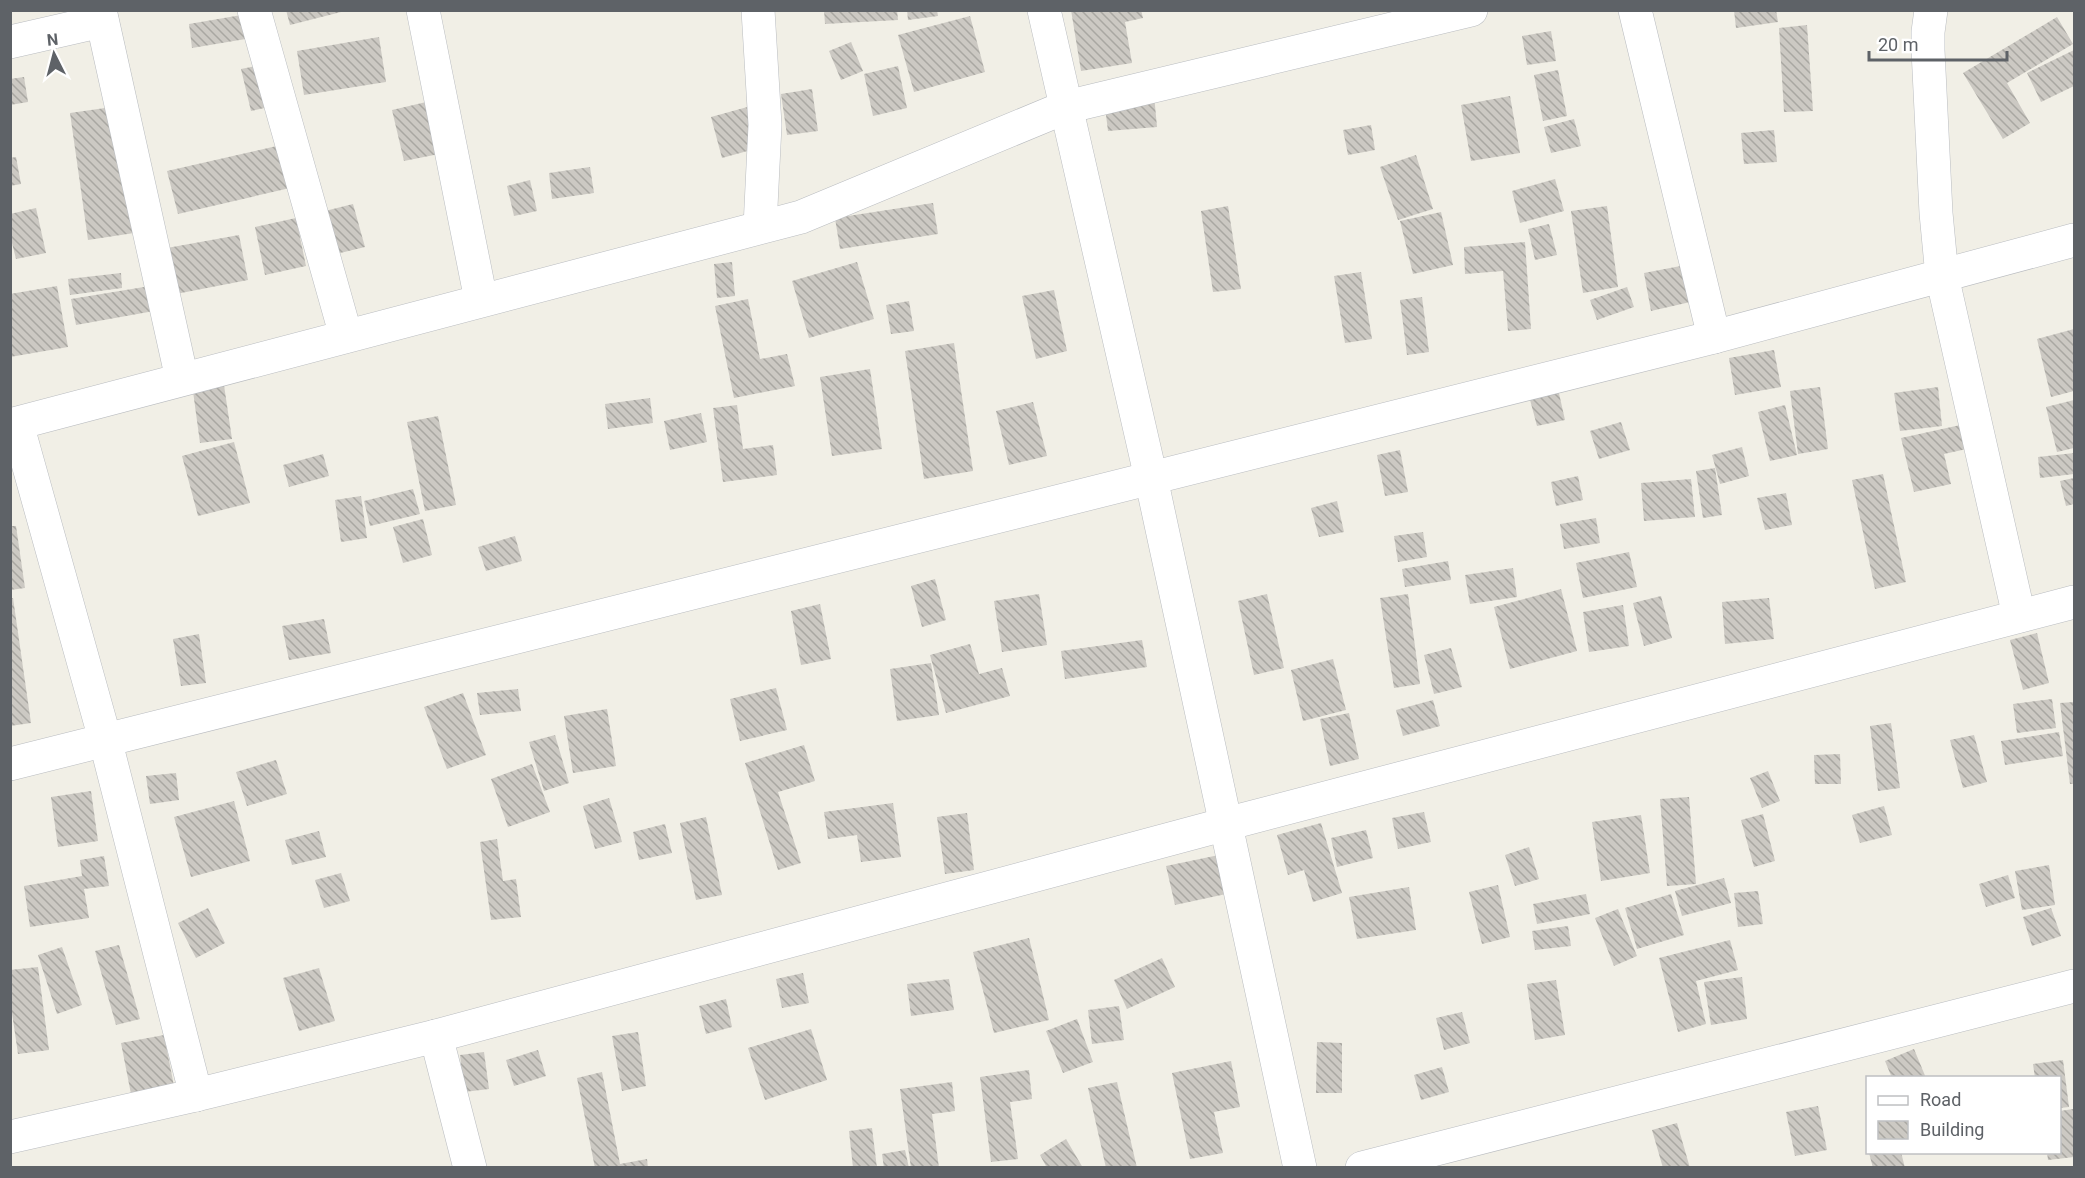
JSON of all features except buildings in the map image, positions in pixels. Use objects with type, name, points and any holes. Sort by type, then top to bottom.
[{"type":"street","points":[[254,10],[346,336]]},
{"type":"street","points":[[423,10],[481,300]]},
{"type":"street","points":[[758,10],[765,125],[760,227]]},
{"type":"street","points":[[1044,10],[1151,478],[1300,1167]]},
{"type":"street","points":[[196,1095],[105,739],[14,424],[801,217],[1066,107],[1472,10]]},
{"type":"street","points":[[1635,10],[1714,337]]},
{"type":"street","points":[[1931,10],[1928,32],[1929,62],[1936,213],[1942,276],[2019,616]]},
{"type":"street","points":[[10,42],[101,16],[182,379]]},
{"type":"street","points":[[10,764],[1714,337],[2074,240]]},
{"type":"street","points":[[10,1137],[196,1095],[436,1036],[1226,824],[2074,602]]},
{"type":"street","points":[[1362,1167],[2074,986]]},
{"type":"street","points":[[436,1036],[470,1167]]}]
